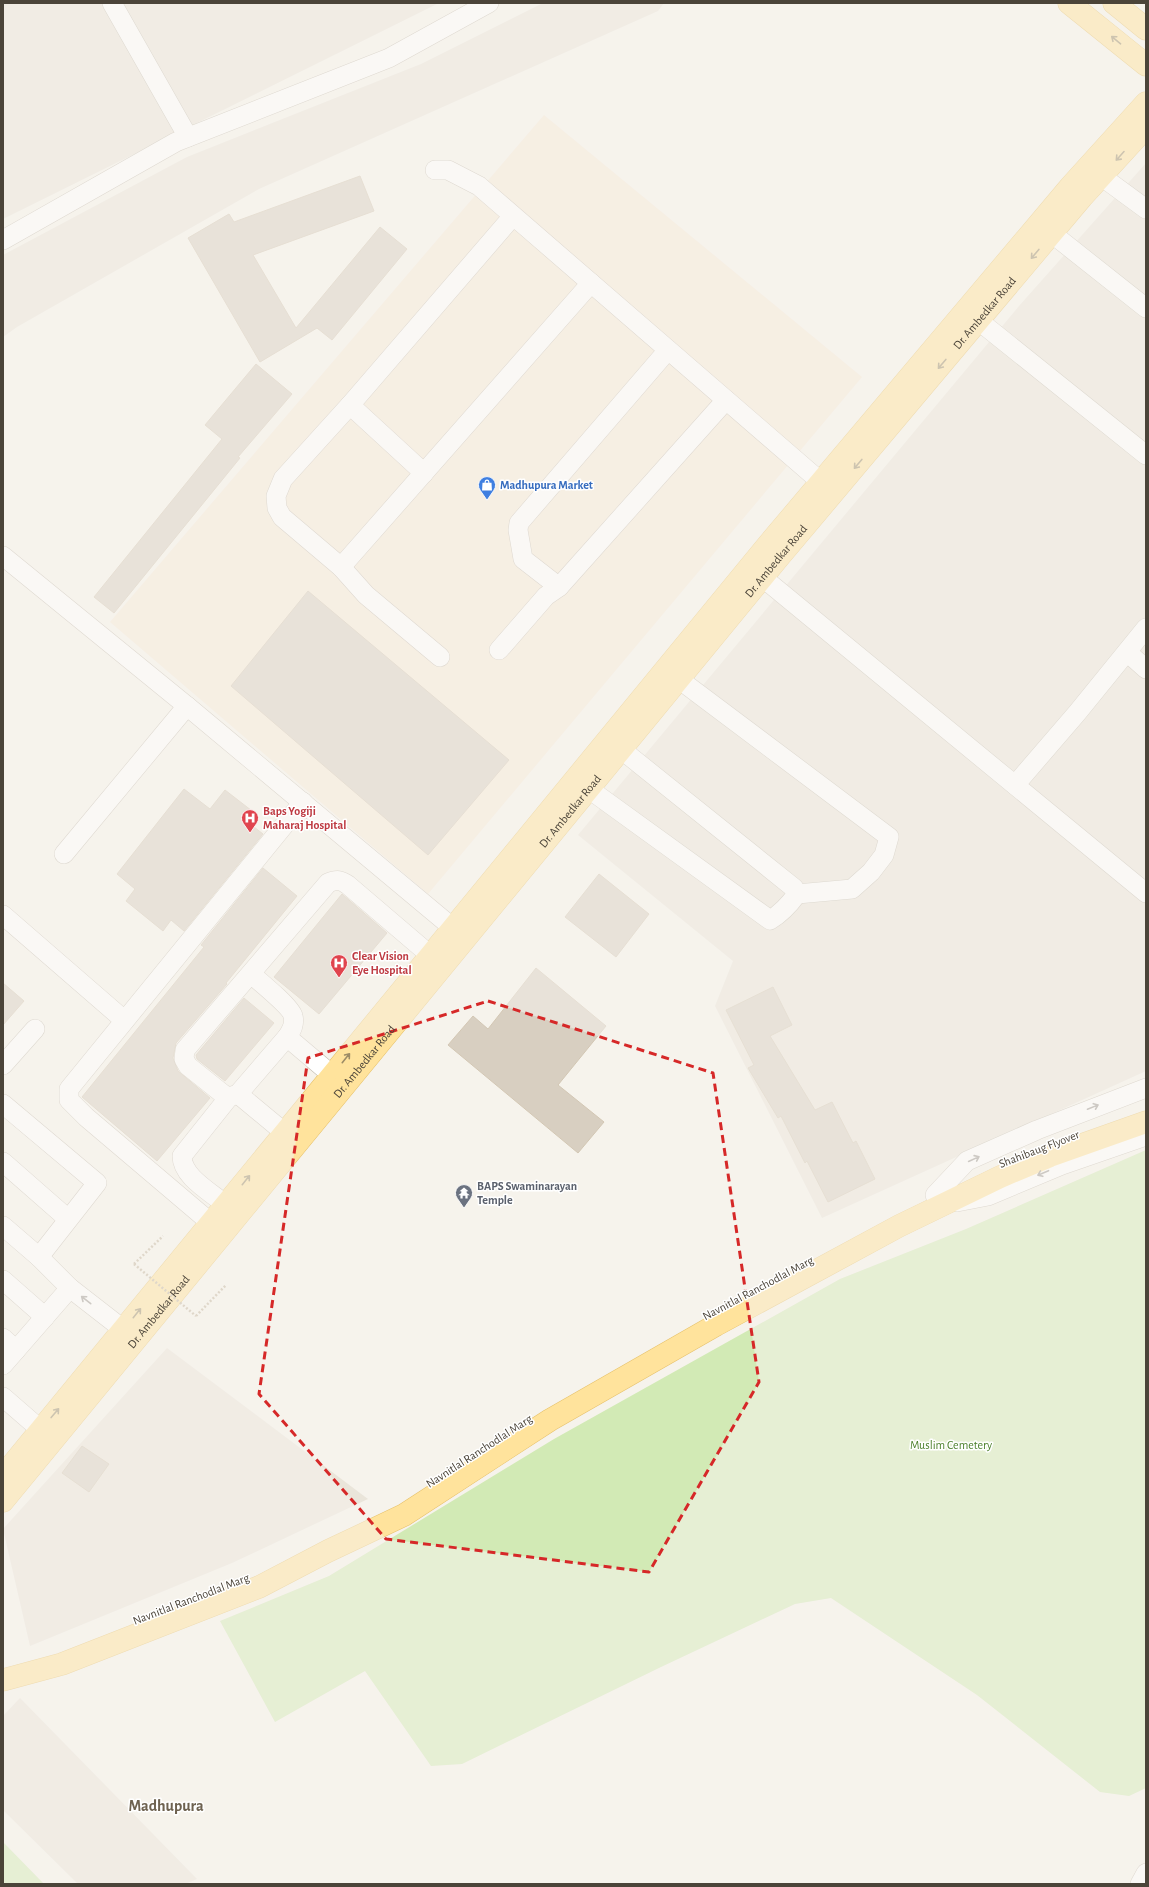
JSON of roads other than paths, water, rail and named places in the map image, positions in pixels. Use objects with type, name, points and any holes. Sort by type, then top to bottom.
[{"type":"main road","points":[[1069,3],[1146,65]]},
{"type":"main road","points":[[1114,3],[1146,29]]},
{"type":"main road","name":"Dr. Ambedkar Road","points":[[3,1501],[680,680],[762,577],[979,320],[1045,229],[1146,103]]},
{"type":"main road","name":"Dr. Ambedkar Road","points":[[3,1476],[430,955],[821,482],[1045,229],[1102,176],[1146,129]]},
{"type":"main road","name":"Shahibaug Flyover","points":[[939,1200],[1046,1145],[1146,1109]]},
{"type":"main road","name":"Shahibaug Flyover","points":[[998,1171],[1050,1156],[1146,1122]]},
{"type":"main road","points":[[3,1680],[62,1664],[259,1587],[328,1551],[404,1515],[557,1416],[716,1325],[892,1230],[939,1200]]},
{"type":"main road","name":"Navnitlal Ranchodlal Marg","points":[[3,1666],[68,1648],[253,1576],[322,1539],[398,1504],[543,1409],[709,1314],[893,1215],[939,1200]]},
{"type":"street","points":[[112,3],[188,137]]},
{"type":"street","points":[[3,240],[176,142],[389,58],[489,3]]},
{"type":"street","points":[[435,170],[448,170],[479,186],[821,482]]},
{"type":"street","points":[[1102,176],[1146,209]]},
{"type":"street","points":[[440,657],[366,595],[341,567],[282,517],[277,508],[276,496],[283,479],[350,405],[513,216]]},
{"type":"street","points":[[1045,229],[1146,308]]},
{"type":"street","points":[[341,567],[590,282]]},
{"type":"street","points":[[979,320],[1146,455]]},
{"type":"street","points":[[559,587],[523,559],[518,530],[519,523],[668,350]]},
{"type":"street","points":[[499,650],[546,596],[559,587],[726,400]]},
{"type":"street","points":[[350,405],[424,473]]},
{"type":"street","points":[[3,556],[187,706],[453,928]]},
{"type":"street","points":[[762,577],[1146,893]]},
{"type":"street","points":[[1015,785],[1078,713],[1146,628]]},
{"type":"street","points":[[1127,652],[1146,669]]},
{"type":"street","points":[[589,789],[770,920],[782,912],[797,894],[852,889],[871,872],[884,855],[889,837],[680,680]]},
{"type":"street","points":[[64,854],[187,706]]},
{"type":"street","points":[[622,750],[794,888],[797,894]]},
{"type":"street","points":[[211,1223],[86,1117],[69,1100],[68,1089],[303,802]]},
{"type":"street","points":[[285,1133],[234,1095],[223,1094],[188,1066],[184,1059],[185,1050],[328,883],[335,880],[342,881],[348,885],[430,955]]},
{"type":"street","points":[[3,915],[124,1020]]},
{"type":"street","points":[[226,1204],[187,1171],[182,1162],[182,1156],[292,1030],[293,1015],[251,974]]},
{"type":"street","points":[[3,1065],[36,1029]]},
{"type":"street","points":[[287,1037],[332,1075]]},
{"type":"street","points":[[939,1200],[967,1162],[1044,1127],[1146,1088]]},
{"type":"street","points":[[3,1104],[97,1183],[39,1257]]},
{"type":"street","points":[[939,1200],[988,1196],[1062,1165],[1146,1136]]},
{"type":"street","points":[[3,1162],[68,1219]]},
{"type":"street","points":[[3,1226],[39,1257],[70,1288],[124,1330]]},
{"type":"street","points":[[3,1280],[45,1317]]},
{"type":"street","points":[[3,1365],[10,1344],[45,1317],[70,1288]]},
{"type":"street","points":[[3,1397],[41,1430]]},
{"type":"street","points":[[1140,1884],[1146,1873]]},
{"type":"place","name":"Madhupura Market","points":[[487,500]]},
{"type":"place","name":"Baps Yogiji Maharaj Hospital","points":[[250,833]]},
{"type":"place","name":"Clear Vision Eye Hospital","points":[[339,978]]},
{"type":"place","name":"BAPS Swaminarayan Temple","points":[[464,1208]]},
{"type":"district","name":"Madhupura","points":[[166,1805]]},
{"type":"park label","name":"Muslim Cemetery","points":[[951,1445]]}]
